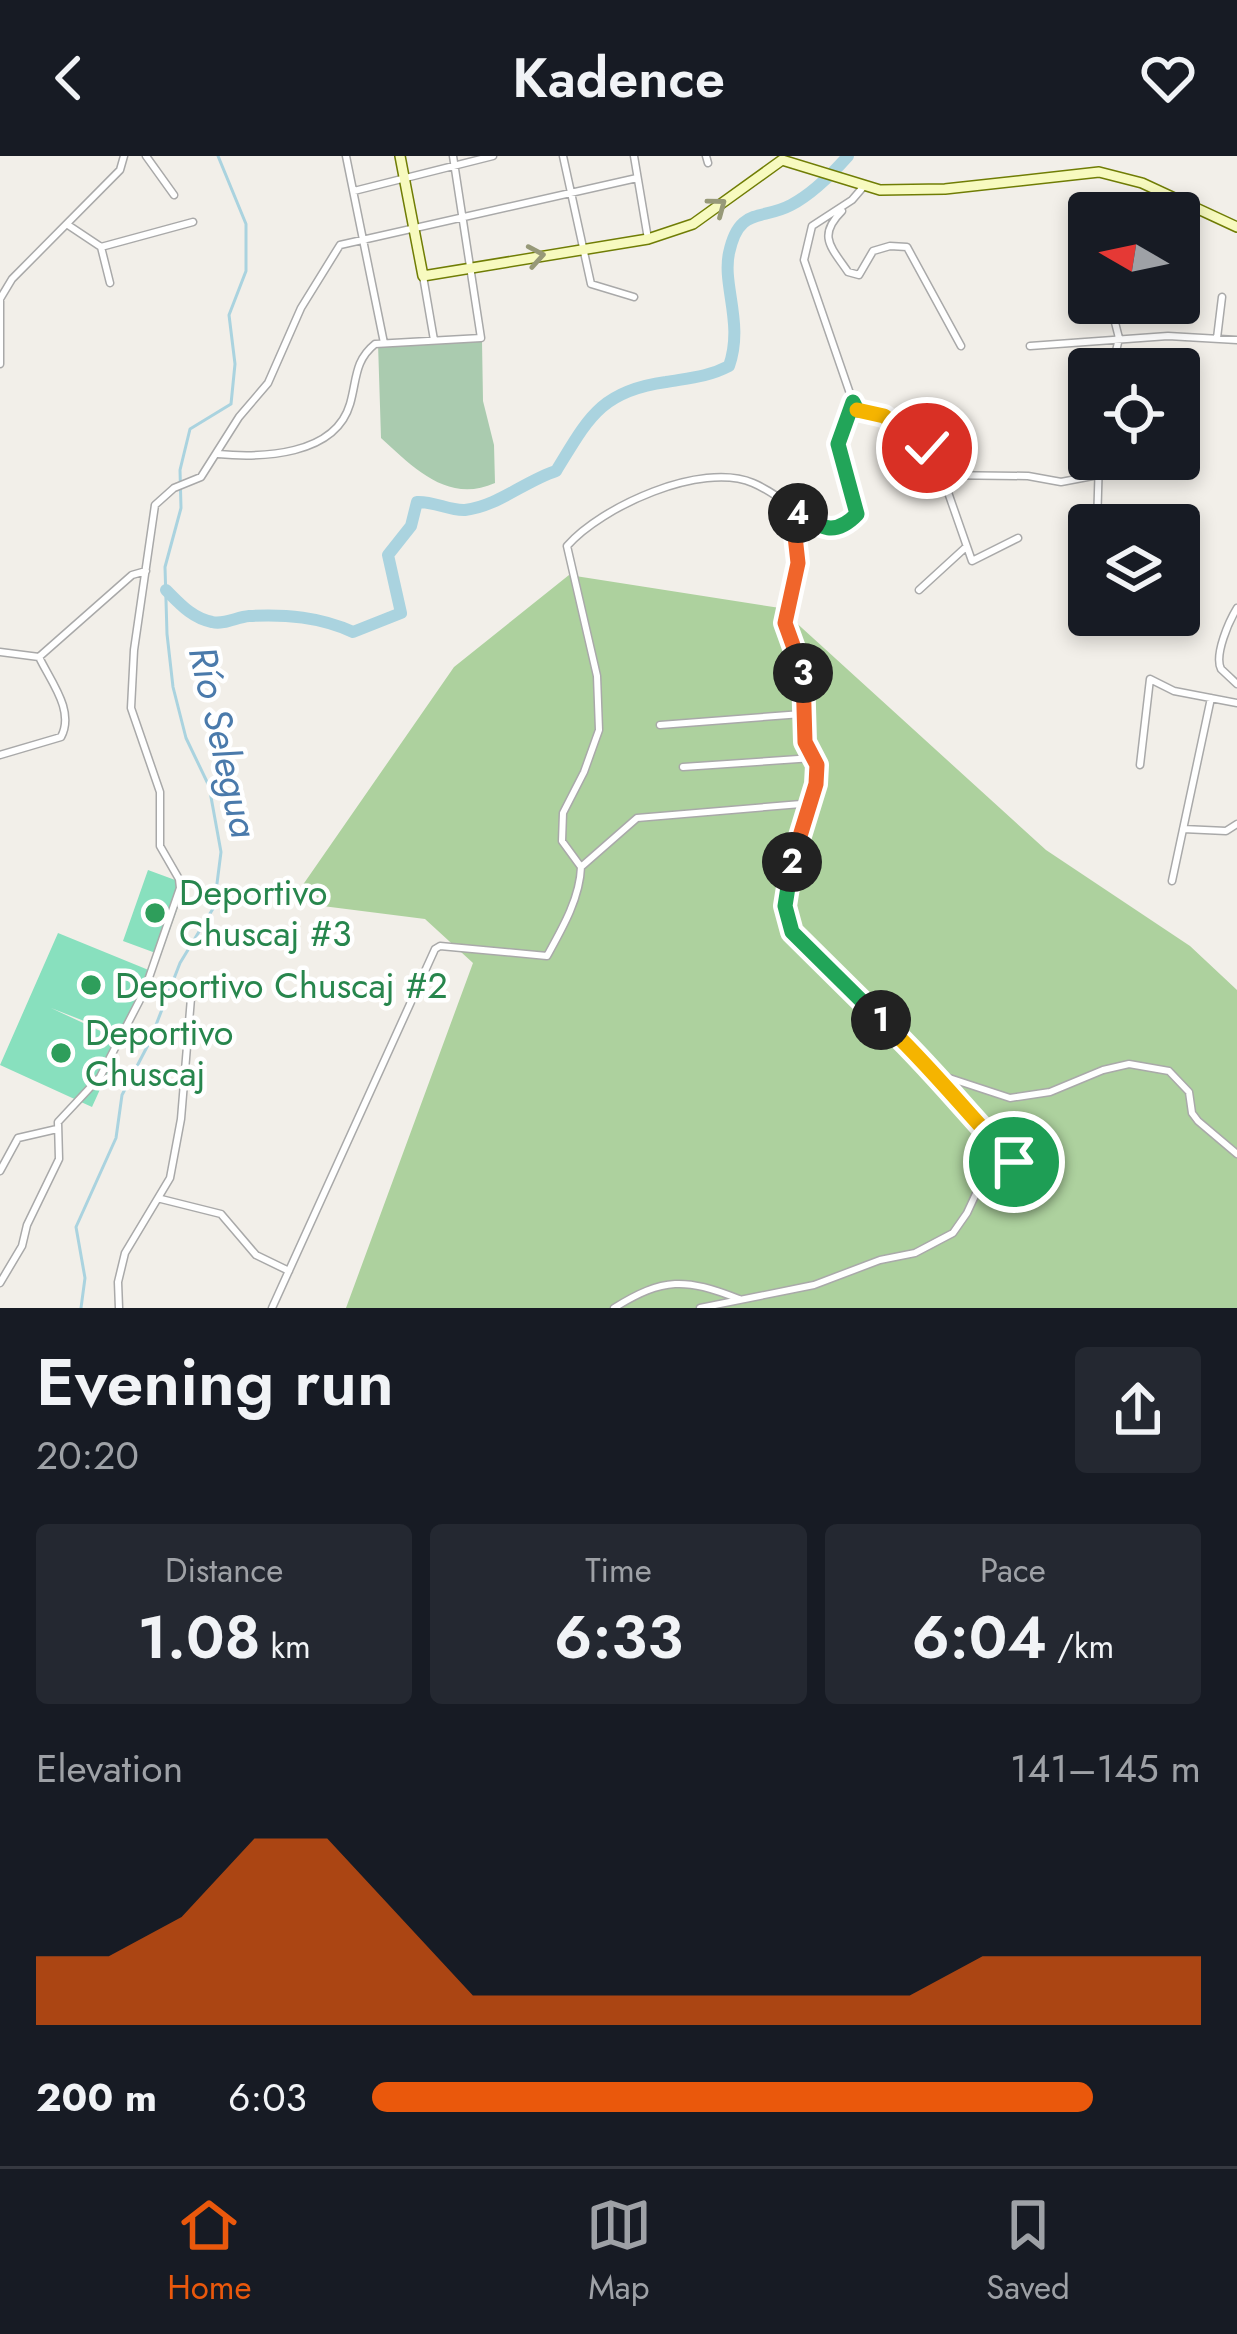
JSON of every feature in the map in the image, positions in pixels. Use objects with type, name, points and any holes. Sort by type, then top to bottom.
[{"type":"main road","points":[[400,156],[424,275],[648,239],[693,224],[782,158],[860,185],[945,189],[1099,172],[1142,183],[1237,227]]},
{"type":"street","points":[[0,364],[0,298],[12,279],[120,170],[124,156]]},
{"type":"street","points":[[146,156],[174,195]]},
{"type":"street","points":[[346,156],[384,343]]},
{"type":"street","points":[[354,191],[454,161],[493,156]]},
{"type":"street","points":[[563,156],[591,284],[634,298]]},
{"type":"street","points":[[634,156],[648,239]]},
{"type":"street","points":[[218,454],[270,456],[331,432],[350,407],[358,362],[375,344],[481,338],[454,161]]},
{"type":"street","points":[[0,1283],[22,1246],[59,1159],[58,1122],[100,1077],[144,992],[180,888],[160,846],[160,792],[131,708],[155,506],[174,488],[201,477],[218,454],[239,417],[268,383],[301,308],[340,244],[637,178]]},
{"type":"street","points":[[860,185],[827,227],[826,235],[848,272],[859,275],[873,251],[907,247],[961,346]]},
{"type":"street","points":[[852,200],[812,226],[804,260],[860,412],[884,416],[927,448],[934,472],[943,477],[1071,480]]},
{"type":"street","points":[[101,247],[193,221]]},
{"type":"street","points":[[68,225],[101,247],[110,283]]},
{"type":"street","points":[[424,275],[434,340]]},
{"type":"street","points":[[1217,338],[1222,297]]},
{"type":"street","points":[[1115,324],[1117,348]]},
{"type":"street","points":[[1030,346],[1119,338],[1237,340]]},
{"type":"street","points":[[272,1308],[435,949],[547,956],[570,910],[581,867],[562,842],[560,828],[598,730],[598,676],[567,546],[598,516],[672,484],[730,479],[752,482],[823,529],[835,530],[857,514],[838,444],[853,402]]},
{"type":"street","points":[[943,477],[975,562],[1018,538]]},
{"type":"street","points":[[700,1308],[814,1285],[880,1260],[915,1253],[952,1233],[968,1213],[980,1185],[1013,1170],[1013,1159],[994,1145],[937,1075],[792,932],[785,906],[787,875],[813,803],[817,765],[805,742],[804,677],[785,623],[797,581],[798,550],[783,516],[783,503]]},
{"type":"street","points":[[919,590],[966,547]]},
{"type":"street","points":[[0,652],[39,657],[132,575],[146,571]]},
{"type":"street","points":[[1237,608],[1229,620],[1219,662],[1237,684]]},
{"type":"street","points":[[0,754],[61,737],[66,727],[67,714],[39,657]]},
{"type":"street","points":[[1140,765],[1150,679],[1174,691],[1237,703]]},
{"type":"street","points":[[1172,881],[1211,698]]},
{"type":"street","points":[[660,725],[802,714]]},
{"type":"street","points":[[683,767],[813,758]]},
{"type":"street","points":[[581,867],[637,818],[813,803]]},
{"type":"street","points":[[1183,830],[1226,831],[1237,824]]},
{"type":"street","points":[[119,1308],[118,1282],[125,1253],[170,1178],[181,1119],[191,998]]},
{"type":"street","points":[[937,1075],[1010,1098],[1050,1092],[1129,1064],[1169,1071],[1189,1091],[1198,1121],[1237,1154]]},
{"type":"street","points":[[0,1171],[18,1138],[56,1129]]},
{"type":"street","points":[[161,1199],[221,1214],[256,1255],[289,1270]]},
{"type":"street","points":[[614,1308],[651,1287],[673,1282],[694,1283],[740,1299]]},
{"type":"green space","points":[[482,341],[483,401],[494,445],[495,483],[462,489],[433,480],[381,438],[378,343]]},
{"type":"green space","points":[[569,575],[780,608],[1046,850],[1190,946],[1237,990],[1237,1308],[346,1308],[473,963],[425,919],[291,902],[454,667]]},
{"type":"green space","name":"Deportivo Chuscaj #3","points":[[148,870],[186,884],[161,955],[123,941]]},
{"type":"green space","points":[[58,933],[151,971],[125,1037],[51,1008],[122,1041],[92,1107],[0,1065]]},
{"type":"waterway","name":"Río Selegua","points":[[81,1308],[85,1278],[76,1227],[116,1138],[122,1095],[149,1043],[180,963],[214,907],[221,852],[209,786],[186,738],[173,687],[165,567],[181,508],[180,470],[190,429],[231,404],[235,364],[229,315],[246,271],[246,224],[218,156]]},
{"type":"waterway","name":"Río Selegua","points":[[166,590],[192,614],[217,623],[249,616],[289,616],[353,632],[401,613],[388,555],[411,526],[417,502],[459,510],[489,504],[556,471],[587,422],[611,400],[644,386],[729,366],[734,335],[728,265],[733,238],[745,221],[799,200],[848,156]]},
{"type":"place","name":"Deportivo Chuscaj #3","points":[[155,913]]},
{"type":"place","name":"Deportivo Chuscaj #2","points":[[91,985]]},
{"type":"place","name":"Deportivo Chuscaj","points":[[61,1053]]},
{"type":"route","points":[[927,448],[884,416],[860,412],[853,402],[838,444],[856,505],[853,520],[835,530],[823,529],[783,503],[783,516],[798,550],[797,581],[785,623],[804,677],[805,742],[817,765],[813,803],[787,875],[785,906],[792,932],[937,1075],[955,1101],[1014,1162]]}]
